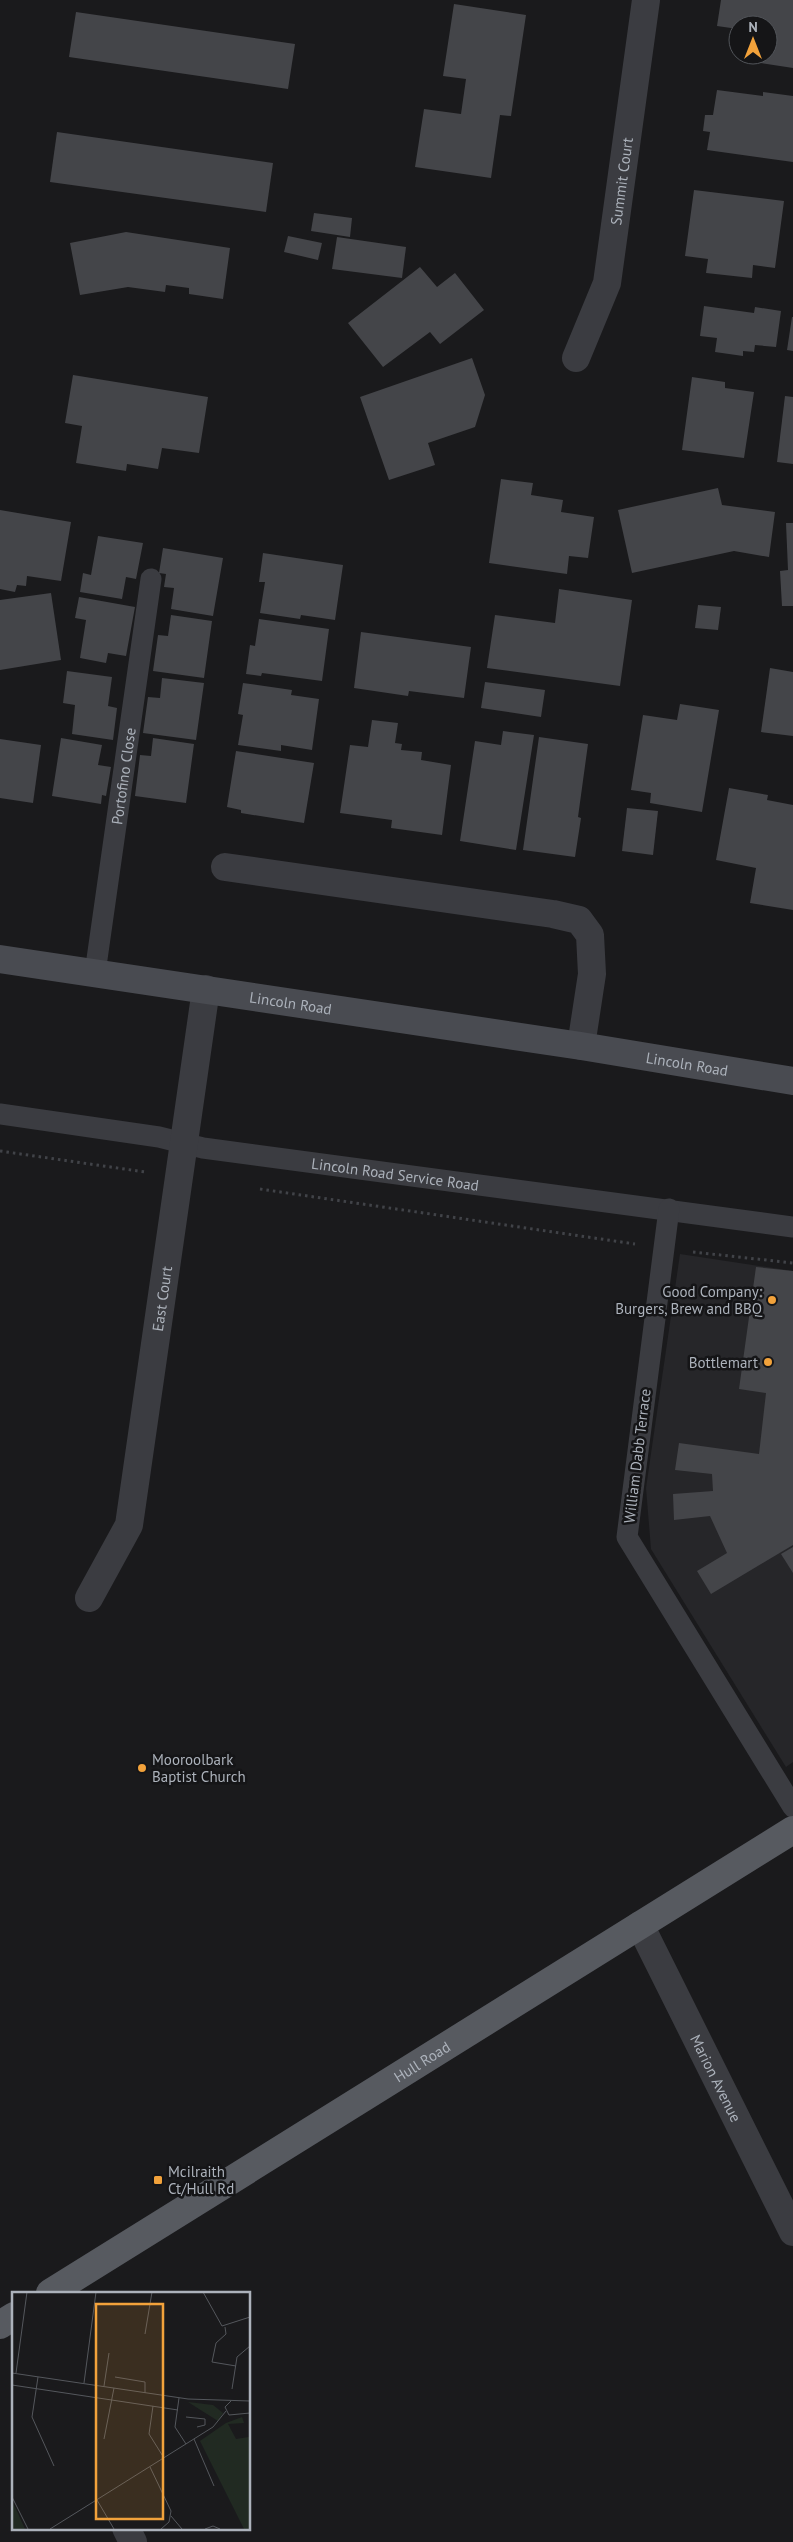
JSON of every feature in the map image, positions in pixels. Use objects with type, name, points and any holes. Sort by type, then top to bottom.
[{"type":"main road","name":"Lincoln Road","points":[[0,959],[581,1046],[793,1081]]},
{"type":"main road","name":"Hull Road","points":[[52,2292],[793,1830]]},
{"type":"main road","points":[[0,2325],[12,2318]]},
{"type":"street","name":"Summit Court","points":[[576,358],[607,283],[646,0]]},
{"type":"street","points":[[225,867],[553,914],[579,920],[590,935],[592,974],[581,1046]]},
{"type":"street","name":"East Court","points":[[90,1598],[129,1525],[182,1143],[206,989]]},
{"type":"street","name":"Marion Avenue","points":[[640,1926],[793,2232]]},
{"type":"street","points":[[127,2530],[133,2542]]},
{"type":"lane","name":"Portofino Close","points":[[95,973],[151,579]]},
{"type":"lane","name":"Lincoln Road Service Road","points":[[0,1114],[159,1137],[202,1148],[793,1226]]},
{"type":"lane","name":"William Dabb Terrace","points":[[669,1209],[627,1537],[793,1808]]},
{"type":"path","points":[[0,1151],[178,1177]]},
{"type":"path","points":[[256,1188],[664,1248],[793,1263]]},
{"type":"shaded area","points":[[680,1254],[793,1271],[793,1762],[786,1767],[651,1549],[646,1488]]},
{"type":"building","points":[[721,0],[793,0],[793,68],[774,65],[778,65],[778,15],[728,15],[728,28],[717,26]]},
{"type":"building","points":[[454,4],[526,15],[511,116],[500,115],[491,178],[415,167],[424,109],[461,114],[466,79],[443,76]]},
{"type":"building","points":[[76,12],[295,44],[288,89],[69,57]]},
{"type":"building","points":[[717,90],[763,96],[763,92],[793,96],[793,162],[707,150],[710,132],[703,131],[705,115],[713,115]]},
{"type":"building","points":[[57,132],[273,163],[266,212],[50,182]]},
{"type":"building","points":[[694,190],[784,201],[775,268],[753,265],[752,278],[706,273],[708,259],[685,256]]},
{"type":"building","points":[[314,213],[352,218],[350,237],[311,231]]},
{"type":"building","points":[[126,232],[230,248],[223,299],[189,294],[189,288],[166,285],[165,292],[128,287],[80,295],[70,243]]},
{"type":"building","points":[[288,236],[322,243],[318,260],[284,252]]},
{"type":"building","points":[[337,237],[406,247],[402,278],[332,269]]},
{"type":"building","points":[[420,267],[437,287],[455,273],[484,310],[440,344],[430,332],[383,367],[348,323]]},
{"type":"building","points":[[704,306],[754,313],[755,307],[781,311],[776,347],[755,345],[754,352],[743,351],[743,356],[715,352],[717,338],[700,336]]},
{"type":"building","points":[[793,317],[793,351],[787,350]]},
{"type":"building","points":[[472,358],[485,395],[475,427],[428,443],[435,465],[389,480],[360,397]]},
{"type":"building","points":[[73,375],[208,397],[199,453],[162,448],[158,469],[127,464],[126,471],[76,463],[82,426],[65,423]]},
{"type":"building","points":[[692,377],[725,382],[725,388],[754,392],[744,458],[682,450]]},
{"type":"building","points":[[785,396],[793,397],[793,464],[777,462]]},
{"type":"building","points":[[501,479],[533,483],[531,495],[563,500],[561,512],[594,517],[588,558],[569,556],[567,574],[489,563]]},
{"type":"building","points":[[718,488],[722,505],[775,512],[769,557],[734,551],[632,573],[618,510]]},
{"type":"building","points":[[0,510],[71,522],[61,581],[27,576],[26,586],[17,585],[15,592],[0,589]]},
{"type":"building","points":[[786,523],[793,523],[793,606],[782,606],[780,571],[788,570]]},
{"type":"building","points":[[98,536],[143,543],[136,579],[126,577],[122,599],[80,592],[83,573],[91,575]]},
{"type":"building","points":[[163,548],[223,558],[213,616],[171,609],[174,588],[164,587],[166,574],[159,573]]},
{"type":"building","points":[[263,553],[343,565],[335,620],[301,615],[300,619],[260,613],[265,582],[259,582]]},
{"type":"building","points":[[559,589],[632,600],[620,686],[487,668],[495,615],[555,623]]},
{"type":"building","points":[[51,593],[61,660],[0,670],[0,600]]},
{"type":"building","points":[[79,597],[135,607],[126,656],[108,653],[106,663],[80,658],[86,620],[75,618]]},
{"type":"building","points":[[698,605],[721,607],[718,630],[695,628]]},
{"type":"building","points":[[171,615],[212,621],[204,678],[153,671],[158,635],[168,636]]},
{"type":"building","points":[[259,619],[329,629],[322,681],[262,673],[261,676],[246,674],[250,645],[255,646]]},
{"type":"building","points":[[361,632],[471,647],[464,698],[409,691],[408,696],[354,688]]},
{"type":"building","points":[[770,668],[793,672],[793,736],[761,732]]},
{"type":"building","points":[[67,671],[112,677],[108,706],[117,708],[113,740],[72,734],[75,705],[63,703]]},
{"type":"building","points":[[162,678],[204,683],[196,740],[143,733],[148,697],[160,698]]},
{"type":"building","points":[[485,682],[545,690],[541,717],[481,708]]},
{"type":"building","points":[[243,683],[292,690],[291,695],[319,699],[312,750],[281,745],[281,751],[238,745],[243,715],[238,714]]},
{"type":"building","points":[[680,704],[719,710],[702,812],[650,803],[651,793],[631,790],[643,715],[677,720]]},
{"type":"building","points":[[372,720],[398,723],[395,743],[402,744],[401,750],[422,752],[421,760],[451,765],[442,835],[391,828],[392,820],[340,813],[350,745],[368,747]]},
{"type":"building","points":[[503,731],[534,735],[516,850],[460,841],[475,741],[501,745]]},
{"type":"building","points":[[539,737],[588,744],[578,817],[581,818],[575,857],[523,850]]},
{"type":"building","points":[[61,738],[102,745],[98,765],[111,767],[106,796],[102,795],[101,804],[52,796]]},
{"type":"building","points":[[153,738],[194,744],[186,803],[135,796],[140,755],[151,756]]},
{"type":"building","points":[[0,739],[41,745],[33,803],[0,798]]},
{"type":"building","points":[[236,751],[314,763],[304,823],[241,813],[241,810],[227,807]]},
{"type":"building","points":[[729,788],[768,795],[767,800],[793,805],[793,910],[750,903],[756,868],[716,860]]},
{"type":"building","points":[[627,808],[658,811],[653,855],[622,851]]},
{"type":"building","points":[[756,1267],[793,1271],[793,1545],[711,1594],[697,1571],[727,1553],[710,1516],[674,1520],[673,1494],[713,1491],[712,1474],[675,1470],[679,1443],[759,1454],[766,1393],[739,1389]]},
{"type":"building","points":[[793,1547],[793,1573],[781,1554]]},
{"type":"place","name":"Good Company: Burgers, Brew and BBQ","points":[[772,1300]]},
{"type":"place","name":"Bottlemart","points":[[768,1362]]},
{"type":"place","name":"Mooroolbark Baptist Church","points":[[142,1768]]},
{"type":"place","name":"Mcilraith Ct/Hull Rd","points":[[158,2180]]}]
